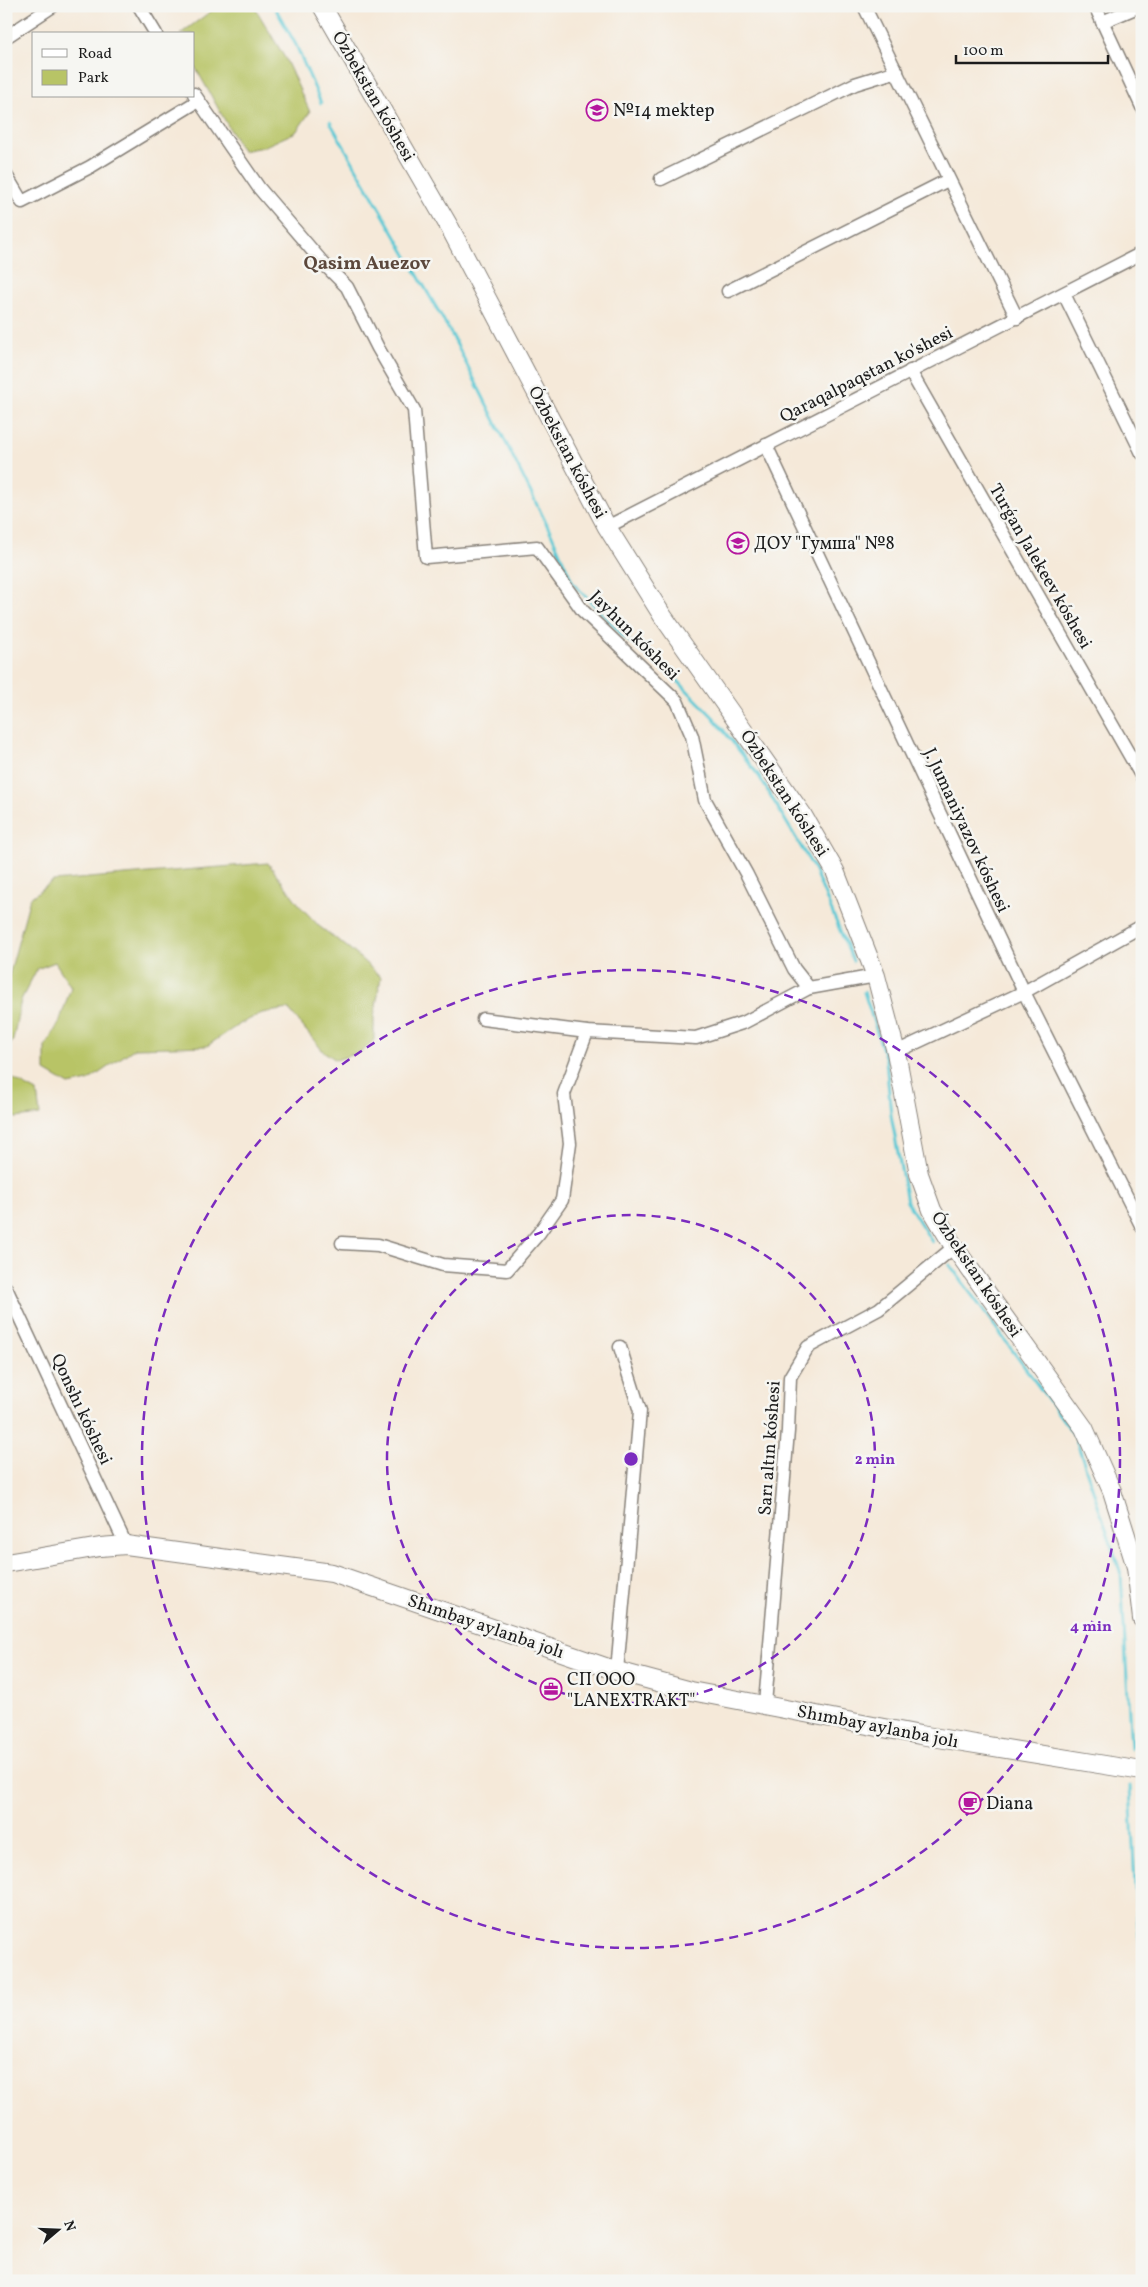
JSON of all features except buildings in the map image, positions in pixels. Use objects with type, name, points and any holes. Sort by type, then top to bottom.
[{"type":"street","points":[[6,37],[53,6]]},
{"type":"street","points":[[139,6],[155,32]]},
{"type":"street","name":"Ózbekstan kóshesi","points":[[322,6],[450,228],[607,527],[662,615],[802,814],[835,870],[876,976],[896,1052],[909,1132],[919,1174],[932,1210],[954,1247],[1084,1428],[1112,1491],[1136,1567],[1142,1619]]},
{"type":"street","points":[[864,6],[1017,318]]},
{"type":"street","points":[[1095,6],[1142,106]]},
{"type":"street","points":[[1102,22],[1140,6]]},
{"type":"street","points":[[662,179],[855,84],[897,71]]},
{"type":"street","name":"Jayhun kóshesi","points":[[196,97],[259,188],[323,263],[347,287],[378,348],[414,410],[426,557],[537,546],[583,611],[677,701],[692,736],[705,800],[747,875],[794,969],[809,988]]},
{"type":"street","points":[[6,174],[22,202],[90,167],[194,98]]},
{"type":"street","points":[[728,291],[849,228],[948,180]]},
{"type":"street","name":"Qaraqalpaqstan ko'shesi","points":[[607,527],[1142,253]]},
{"type":"street","points":[[1064,294],[1142,453]]},
{"type":"street","name":"Turǵan Jalekeev kóshesi","points":[[910,371],[1142,777]]},
{"type":"street","name":"J. Jumaniyazov kóshesi","points":[[766,445],[1024,992],[1142,1227]]},
{"type":"street","points":[[896,1052],[1024,992],[1142,926]]},
{"type":"street","points":[[483,1020],[588,1032],[696,1038],[745,1022],[809,988],[876,976]]},
{"type":"street","points":[[342,1243],[378,1245],[443,1265],[507,1270],[539,1233],[562,1200],[570,1143],[564,1094],[588,1032]]},
{"type":"street","name":"Sarı altın kóshesi","points":[[765,1704],[788,1431],[790,1377],[808,1347],[879,1309],[954,1247]]},
{"type":"street","name":"Qonshı kóshesi","points":[[6,1288],[126,1545]]},
{"type":"street","points":[[616,1671],[640,1411],[620,1347]]},
{"type":"street","name":"Shımbay aylanba jolı","points":[[6,1563],[100,1547],[126,1545],[332,1573],[616,1671],[691,1691],[920,1735],[1142,1771]]},
{"type":"green space","points":[[218,6],[254,6],[285,58],[310,112],[296,132],[263,147],[242,151],[195,67],[195,32],[183,32]]},
{"type":"green space","points":[[268,863],[301,907],[320,927],[350,949],[381,977],[374,1017],[374,1040],[363,1051],[336,1060],[323,1051],[288,1009],[262,1013],[238,1025],[207,1046],[135,1048],[88,1081],[69,1085],[45,1071],[45,1047],[59,1023],[71,987],[55,962],[37,969],[21,1000],[13,1040],[6,1052],[6,987],[30,898],[53,881]]},
{"type":"green space","points":[[6,1075],[37,1092],[40,1115],[16,1118],[6,1112]]},
{"type":"waterway","points":[[274,6],[296,45],[321,103]]},
{"type":"waterway","points":[[330,122],[452,335],[551,533],[573,583],[622,635],[678,681],[713,717],[759,776],[813,867],[853,961]]},
{"type":"waterway","points":[[864,992],[886,1060],[891,1115],[907,1202],[932,1242]]},
{"type":"waterway","points":[[950,1265],[1075,1436],[1121,1574],[1131,1749]]},
{"type":"waterway","points":[[1130,1786],[1136,1905],[1142,1964]]},
{"type":"place","name":"№14 mektep","points":[[597,110]]},
{"type":"place","name":"ДОУ \"Гумша\" №8","points":[[738,543]]},
{"type":"place","name":"СП ООО \"LANEXTRAKT\"","points":[[551,1689]]},
{"type":"place","name":"Diana","points":[[970,1803]]},
{"type":"district","name":"Qasim Auezov","points":[[367,262]]}]
